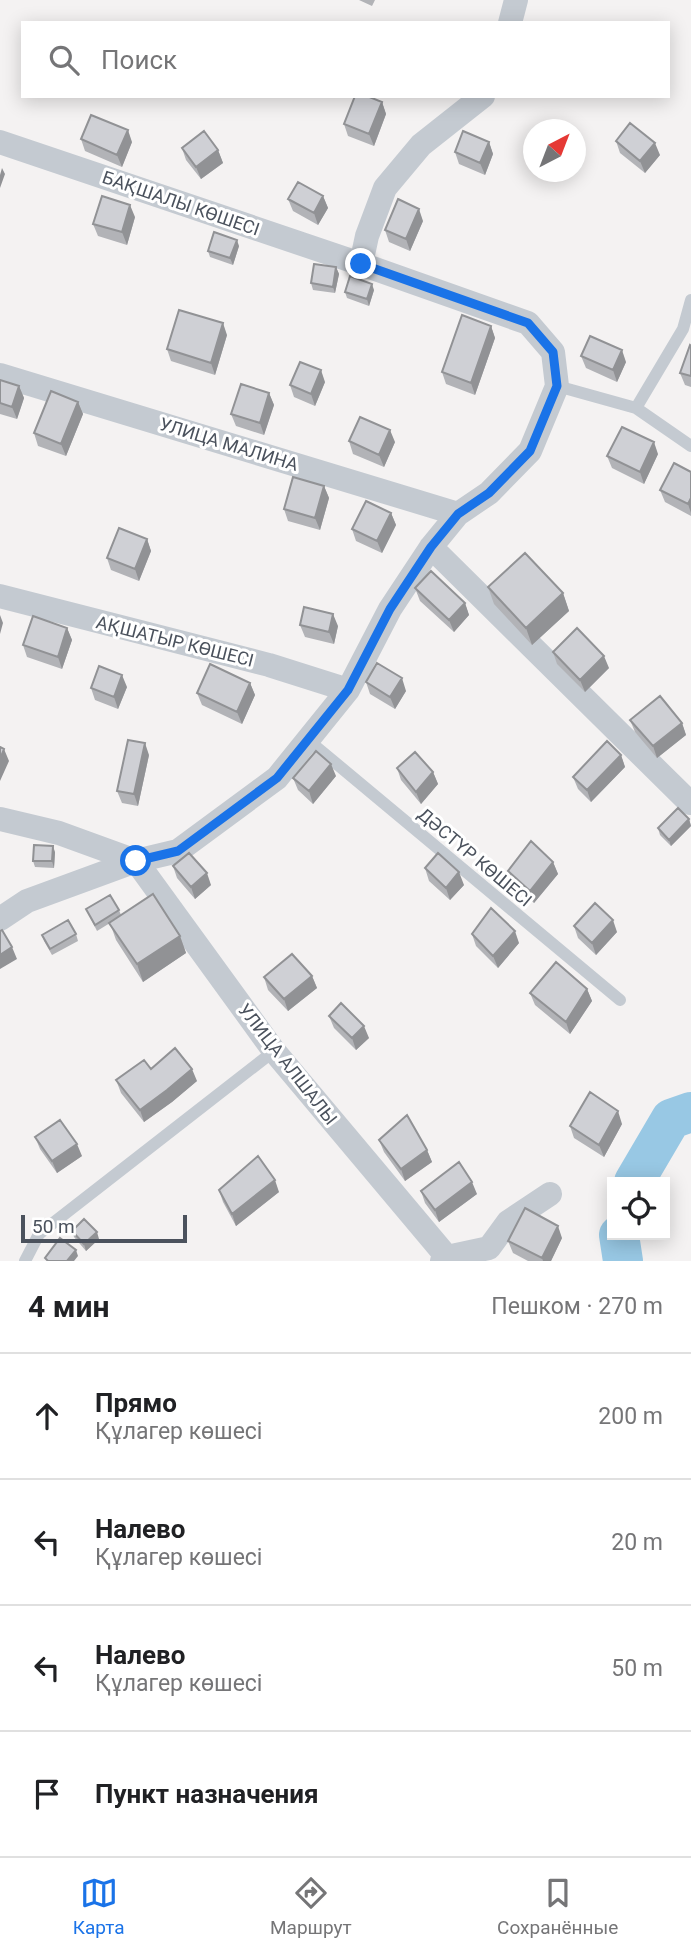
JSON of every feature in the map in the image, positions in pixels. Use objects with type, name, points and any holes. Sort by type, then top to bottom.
[{"type":"street","points":[[511,21],[516,0]]},
{"type":"street","points":[[361,264],[367,236],[385,188],[421,145],[480,98]]},
{"type":"street","name":"БАҚШАЛЫ КӨШЕСІ","points":[[0,142],[528,323],[553,352],[557,386]]},
{"type":"street","name":"УЛИЦА МАЛИНА","points":[[0,375],[458,514]]},
{"type":"street","points":[[0,919],[27,901],[136,861],[178,851],[277,778],[348,690],[390,609],[431,547],[458,514],[489,493],[530,451],[557,386]]},
{"type":"street","points":[[431,547],[690,803]]},
{"type":"street","name":"АҚШАТЫР КӨШЕСІ","points":[[0,596],[269,665],[348,690]]},
{"type":"street","points":[[0,819],[58,833],[136,861]]},
{"type":"street","name":"УЛИЦА АЛШАЛЫ","points":[[136,861],[274,1051],[446,1260]]},
{"type":"street","points":[[446,1260],[489,1248],[508,1222],[550,1194]]},
{"type":"lane","points":[[636,408],[682,329],[691,300]]},
{"type":"lane","points":[[557,386],[636,408],[691,446]]},
{"type":"lane","name":"ДӘСТҮР КӨШЕСІ","points":[[308,740],[620,1000]]},
{"type":"lane","points":[[25,1261],[39,1234],[274,1051]]},
{"type":"building","points":[[354,98],[372,98],[382,102],[369,134],[344,124]]},
{"type":"building","points":[[91,115],[128,130],[117,155],[81,139]]},
{"type":"building","points":[[630,123],[655,143],[640,161],[616,141]]},
{"type":"building","points":[[204,131],[218,150],[196,167],[182,148]]},
{"type":"building","points":[[463,131],[489,142],[480,163],[455,152]]},
{"type":"building","points":[[298,182],[323,196],[314,213],[288,199]]},
{"type":"building","points":[[102,196],[130,205],[122,232],[93,224]]},
{"type":"building","points":[[398,199],[419,209],[406,239],[385,230]]},
{"type":"building","points":[[214,232],[237,240],[230,258],[208,251]]},
{"type":"building","points":[[314,264],[336,267],[333,287],[311,283]]},
{"type":"building","points":[[350,276],[372,284],[367,299],[345,292]]},
{"type":"building","points":[[179,310],[223,323],[211,363],[167,349]]},
{"type":"building","points":[[462,315],[491,326],[471,383],[442,372]]},
{"type":"building","points":[[590,336],[622,350],[613,370],[581,356]]},
{"type":"building","points":[[691,346],[691,376],[680,373]]},
{"type":"building","points":[[300,362],[321,370],[311,394],[290,385]]},
{"type":"building","points":[[0,380],[19,386],[12,407],[0,403]]},
{"type":"building","points":[[241,384],[269,393],[260,423],[231,414]]},
{"type":"building","points":[[51,391],[78,402],[61,444],[34,433]]},
{"type":"building","points":[[360,417],[390,430],[379,455],[349,441]]},
{"type":"building","points":[[622,427],[654,442],[640,472],[607,456]]},
{"type":"building","points":[[674,463],[691,472],[691,498],[688,504],[660,490]]},
{"type":"building","points":[[293,477],[324,486],[315,518],[284,509]]},
{"type":"building","points":[[366,501],[391,513],[377,541],[352,529]]},
{"type":"building","points":[[119,528],[147,539],[135,569],[107,558]]},
{"type":"building","points":[[525,553],[563,593],[526,628],[488,587]]},
{"type":"building","points":[[431,571],[465,603],[449,620],[415,588]]},
{"type":"building","points":[[304,607],[333,614],[329,632],[300,625]]},
{"type":"building","points":[[33,616],[67,628],[58,657],[23,645]]},
{"type":"building","points":[[577,628],[604,656],[580,680],[553,652]]},
{"type":"building","points":[[377,663],[402,678],[390,697],[366,682]]},
{"type":"building","points":[[210,664],[250,683],[237,712],[197,693]]},
{"type":"building","points":[[99,666],[122,675],[114,697],[91,688]]},
{"type":"building","points":[[660,696],[682,723],[653,746],[630,720]]},
{"type":"building","points":[[128,740],[145,743],[134,794],[117,791]]},
{"type":"building","points":[[607,741],[621,755],[587,790],[573,777]]},
{"type":"building","points":[[316,751],[331,764],[309,791],[293,778]]},
{"type":"building","points":[[415,752],[433,772],[416,792],[397,768]]},
{"type":"building","points":[[678,808],[689,819],[669,840],[658,828]]},
{"type":"building","points":[[531,841],[553,862],[530,891],[508,871]]},
{"type":"building","points":[[34,845],[53,846],[52,861],[33,861]]},
{"type":"building","points":[[189,853],[207,873],[191,887],[173,866]]},
{"type":"building","points":[[438,853],[459,872],[446,888],[425,868]]},
{"type":"building","points":[[153,894],[180,936],[137,964],[109,923]]},
{"type":"building","points":[[110,895],[119,910],[95,925],[86,909]]},
{"type":"building","points":[[595,903],[613,920],[592,943],[574,926]]},
{"type":"building","points":[[491,908],[515,931],[493,956],[472,934]]},
{"type":"building","points":[[68,920],[76,934],[50,949],[42,935]]},
{"type":"building","points":[[2,930],[12,947],[0,955],[0,931]]},
{"type":"building","points":[[292,954],[312,976],[284,999],[264,977]]},
{"type":"building","points":[[556,962],[587,989],[566,1022],[530,993]]},
{"type":"building","points":[[341,1003],[364,1026],[352,1038],[329,1016]]},
{"type":"building","points":[[175,1048],[192,1069],[140,1110],[116,1080],[144,1060],[151,1069]]},
{"type":"building","points":[[590,1092],[618,1111],[599,1145],[570,1126]]},
{"type":"building","points":[[407,1115],[427,1150],[401,1169],[379,1140]]},
{"type":"building","points":[[60,1120],[77,1144],[52,1161],[35,1137]]},
{"type":"building","points":[[258,1156],[275,1180],[232,1214],[219,1190]]},
{"type":"building","points":[[459,1162],[472,1182],[435,1210],[421,1191]]},
{"type":"building","points":[[525,1208],[558,1226],[542,1258],[508,1241]]},
{"type":"building","points":[[84,1219],[97,1232],[84,1244],[72,1231]]},
{"type":"building","points":[[60,1238],[76,1250],[67,1261],[48,1261],[45,1258]]},
{"type":"waterway","points":[[637,1177],[671,1119],[691,1112]]},
{"type":"waterway","points":[[620,1240],[623,1261]]},
{"type":"route","points":[[136,861],[178,851],[277,778],[348,690],[390,609],[431,547],[458,514],[489,493],[530,451],[557,386],[553,352],[528,323],[361,264]]}]
